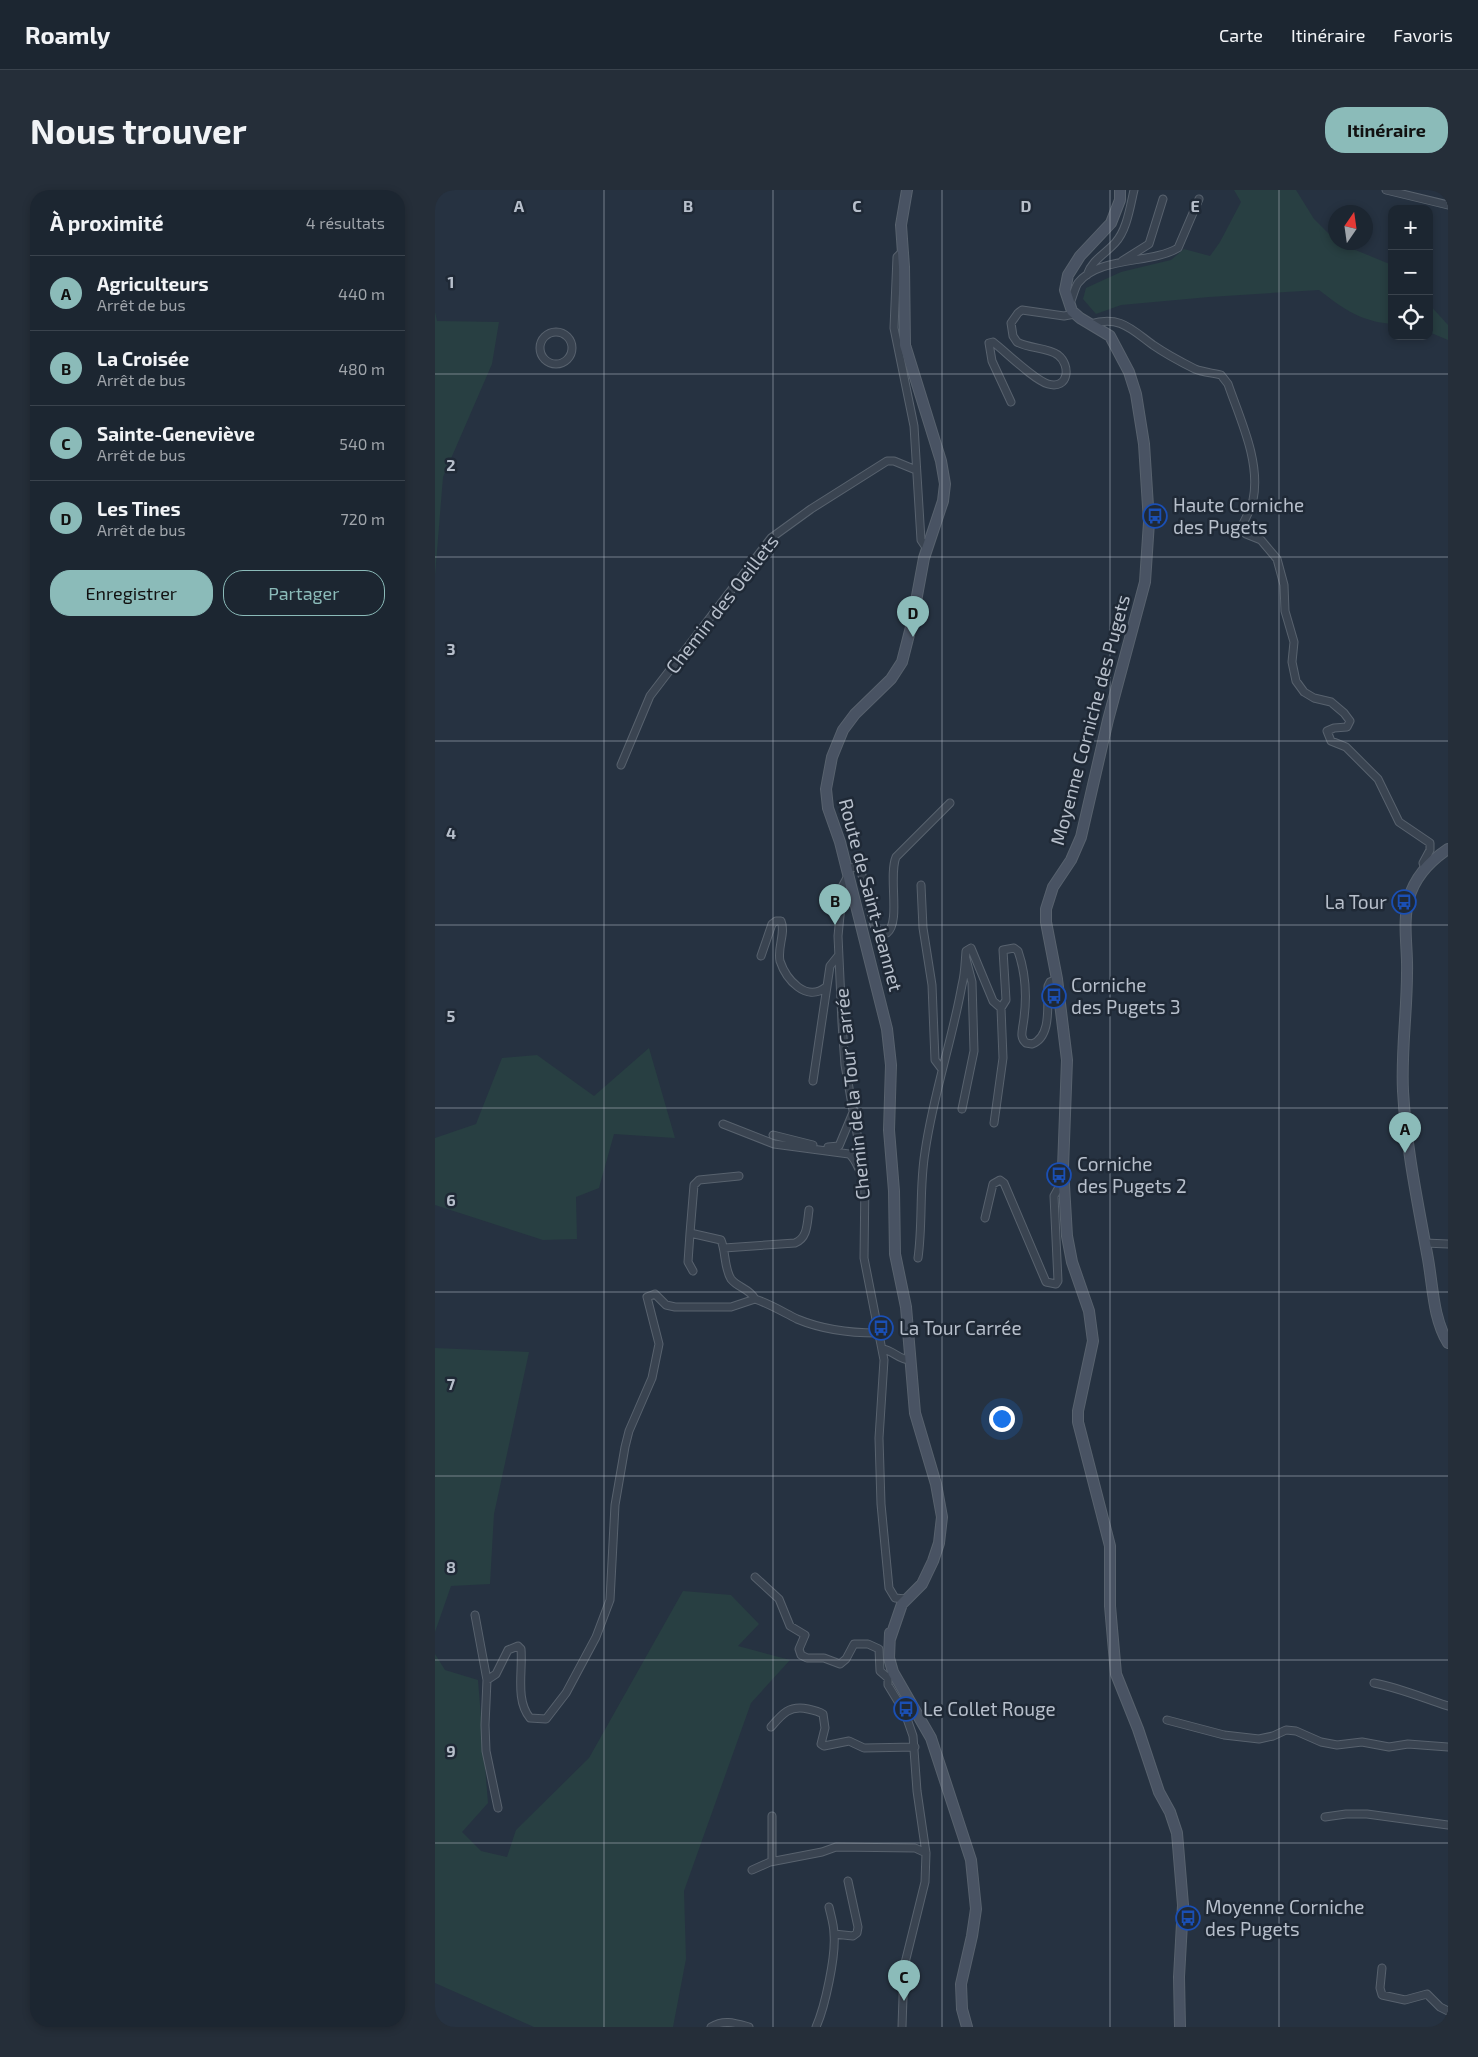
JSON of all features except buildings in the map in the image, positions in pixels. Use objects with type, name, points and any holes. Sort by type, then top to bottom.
[{"type":"main road","name":"Route de Saint-Jeannet","points":[[902,1599],[925,1576],[937,1553],[942,1518],[936,1484],[915,1412],[906,1307],[894,1243],[894,1191],[889,1130],[891,1081],[889,1046],[883,1012],[848,872],[828,808],[826,789],[830,765],[839,739],[849,722],[891,679],[902,662],[910,636],[927,549],[941,513],[945,484],[937,448],[906,352],[901,216],[907,190]]},
{"type":"main road","points":[[1072,309],[1065,290],[1068,275],[1080,256],[1111,224],[1120,200],[1120,190]]},
{"type":"main road","name":"Moyenne Corniche des Pugets","points":[[1072,309],[1090,324],[1105,331],[1116,344],[1136,394],[1144,444],[1149,547],[1145,582],[1108,720],[1081,837],[1071,860],[1048,898],[1046,922],[1057,979],[1067,1060],[1063,1133],[1068,1246],[1092,1327],[1092,1351],[1078,1411],[1078,1422],[1110,1546],[1110,1606],[1116,1674],[1138,1729],[1159,1792],[1170,1812],[1177,1833],[1183,1905],[1179,1977],[1180,2027]]},
{"type":"main road","points":[[1448,849],[1425,869],[1414,883],[1405,914],[1407,976],[1403,1070],[1405,1113],[1437,1317],[1441,1332],[1448,1343]]},
{"type":"main road","points":[[902,1599],[894,1605],[889,1658],[891,1675],[931,1738],[971,1860],[976,1909],[961,1984],[961,2003],[967,2027]]},
{"type":"street","points":[[1011,402],[992,361],[989,343],[993,342],[1039,380],[1052,385],[1059,384],[1066,378],[1067,374],[1063,361],[1055,353],[1017,342],[1013,336],[1011,323],[1022,310],[1064,316],[1072,309],[1078,284],[1087,275],[1090,267],[1116,242],[1123,230],[1134,190]]},
{"type":"street","points":[[1386,190],[1448,205]]},
{"type":"street","points":[[1087,275],[1117,264],[1178,248],[1199,199]]},
{"type":"street","points":[[1117,264],[1149,244],[1163,200]]},
{"type":"street","points":[[903,251],[897,257],[894,328],[914,426],[921,540],[927,549]]},
{"type":"street","points":[[1090,324],[1112,320],[1123,324],[1136,330],[1153,345],[1197,370],[1221,375],[1228,384],[1253,461],[1255,478],[1253,500],[1241,528],[1246,534],[1261,540],[1277,559],[1284,584],[1285,611],[1294,642],[1292,662],[1296,681],[1304,692],[1314,698],[1331,702],[1344,712],[1350,722],[1347,727],[1334,728],[1327,732],[1331,741],[1346,748],[1378,780],[1399,822],[1430,843],[1430,850],[1423,863],[1425,869]]},
{"type":"street","points":[[559,331],[569,337],[572,350],[565,361],[555,364],[545,360],[539,351],[541,340],[548,333],[559,331]]},
{"type":"street","name":"Chemin des Oeillets","points":[[621,765],[650,696],[771,538],[811,509],[887,460],[894,460],[916,470]]},
{"type":"street","points":[[848,872],[855,867],[861,871],[874,925],[880,933],[890,932],[893,922],[892,869],[896,857],[950,803]]},
{"type":"street","name":"Chemin de la Tour Carrée","points":[[848,872],[843,886],[838,956],[843,1046],[865,1179],[864,1258],[877,1333],[882,1349],[884,1370],[879,1438],[881,1504],[889,1588],[902,1599]]},
{"type":"street","points":[[921,885],[923,928],[932,985],[935,1060],[941,1068]]},
{"type":"street","points":[[761,956],[772,924],[776,920],[781,921],[783,926],[779,956],[791,983],[796,988],[809,991],[821,991],[826,987]]},
{"type":"street","points":[[918,1258],[923,1222],[920,1200],[922,1177],[941,1068],[963,984],[966,951],[971,948],[993,1000],[1001,1008]]},
{"type":"street","points":[[994,1123],[1003,1058],[1001,1008],[1006,1000],[1003,950],[1014,948],[1018,951],[1023,968],[1025,1014],[1022,1036],[1026,1043],[1032,1044],[1041,1038],[1046,1020],[1048,986],[1057,979]]},
{"type":"street","points":[[813,1081],[830,966],[838,956]]},
{"type":"street","points":[[962,1109],[974,1051],[972,982],[965,956]]},
{"type":"street","points":[[773,1135],[819,1147],[835,1148],[839,1146],[854,1110]]},
{"type":"street","points":[[723,1124],[774,1144],[849,1154],[855,1158],[859,1172],[865,1179]]},
{"type":"street","points":[[693,1271],[688,1262],[694,1185],[706,1177],[739,1176]]},
{"type":"street","points":[[985,1218],[993,1184],[1000,1180],[1004,1183],[1047,1282],[1056,1284],[1058,1281],[1053,1196],[1059,1187],[1064,1186]]},
{"type":"street","points":[[724,1248],[801,1241],[805,1235],[809,1210]]},
{"type":"street","points":[[690,1233],[721,1240],[728,1272],[732,1280],[748,1290],[755,1300],[799,1320],[864,1333],[877,1333]]},
{"type":"street","points":[[1425,1244],[1448,1244]]},
{"type":"street","points":[[487,1680],[496,1674],[509,1650],[517,1646],[521,1649],[521,1693],[525,1713],[530,1718],[546,1719],[566,1693],[605,1619],[610,1600],[615,1505],[625,1446],[657,1359],[659,1344],[647,1297],[655,1294],[666,1305],[675,1307],[709,1308],[731,1307],[755,1300]]},
{"type":"street","points":[[882,1349],[910,1360]]},
{"type":"street","points":[[755,1576],[779,1599],[790,1626],[805,1635],[799,1649],[801,1655],[807,1658],[827,1658],[840,1664],[846,1659],[854,1644],[869,1644],[879,1649],[879,1671],[891,1675],[888,1685],[909,1725],[915,1747],[917,1791],[926,1853],[925,1882],[904,1967],[902,2027]]},
{"type":"street","points":[[475,1615],[487,1680],[486,1751],[498,1808]]},
{"type":"street","points":[[1374,1683],[1402,1690],[1422,1699],[1448,1706]]},
{"type":"street","points":[[771,1727],[789,1708],[797,1706],[819,1711],[823,1714],[825,1728],[821,1744],[824,1746],[849,1741],[865,1748],[915,1747]]},
{"type":"street","points":[[1167,1720],[1224,1734],[1259,1739],[1273,1736],[1286,1730],[1296,1731],[1321,1742],[1337,1745],[1362,1742],[1389,1747],[1408,1744],[1448,1747]]},
{"type":"street","points":[[1325,1817],[1367,1814],[1448,1824]]},
{"type":"street","points":[[771,1816],[773,1861]]},
{"type":"street","points":[[752,1870],[773,1861],[817,1854],[836,1847],[915,1848],[926,1853]]},
{"type":"street","points":[[834,1934],[853,1936],[857,1933],[858,1927],[848,1881]]},
{"type":"street","points":[[816,2027],[823,2006],[833,1955],[834,1934],[829,1907]]},
{"type":"street","points":[[1382,1968],[1380,1988],[1382,1995],[1405,2000],[1427,1994],[1440,2007],[1448,2011]]},
{"type":"street","points":[[711,2027],[719,2022],[731,2022],[749,2027]]},
{"type":"green space","points":[[1234,190],[1296,190],[1314,219],[1328,233],[1328,250],[1355,250],[1388,263],[1388,323],[1361,317],[1336,303],[1319,290],[1121,305],[1096,314],[1083,299],[1086,288],[1121,272],[1171,260],[1184,249],[1210,256],[1220,242],[1241,202]]},
{"type":"green space","points":[[1433,308],[1448,325],[1448,340],[1433,334]]},
{"type":"green space","points":[[435,312],[437,321],[499,322],[492,364],[443,477],[435,576]]},
{"type":"green space","points":[[649,1048],[675,1138],[614,1134],[599,1188],[576,1197],[577,1239],[543,1240],[435,1205],[435,1138],[476,1124],[502,1058],[537,1055],[594,1096]]},
{"type":"green space","points":[[435,1348],[529,1352],[494,1514],[490,1584],[451,1586],[435,1632]]},
{"type":"green space","points":[[683,1591],[731,1595],[759,1624],[738,1646],[790,1660],[751,1703],[684,1891],[686,1959],[673,2027],[534,2027],[435,1983],[435,1654],[445,1670],[478,1680],[488,1803],[462,1832],[481,1851],[507,1857],[516,1830],[589,1758]]},
{"type":"place","name":"Haute Corniche des Pugets","points":[[1155,516]]},
{"type":"place","name":"Les Tines","points":[[913,637]]},
{"type":"place","name":"La Tour","points":[[1404,902]]},
{"type":"place","name":"La Croisée","points":[[835,925]]},
{"type":"place","name":"Corniche des Pugets 3","points":[[1054,996]]},
{"type":"place","name":"Agriculteurs","points":[[1405,1153]]},
{"type":"place","name":"Corniche des Pugets 2","points":[[1059,1175]]},
{"type":"place","name":"La Tour Carrée","points":[[881,1328]]},
{"type":"place","name":"Le Collet Rouge","points":[[906,1709]]},
{"type":"place","name":"Moyenne Corniche des Pugets","points":[[1188,1918]]},
{"type":"place","name":"Sainte-Geneviève","points":[[904,2001]]}]
